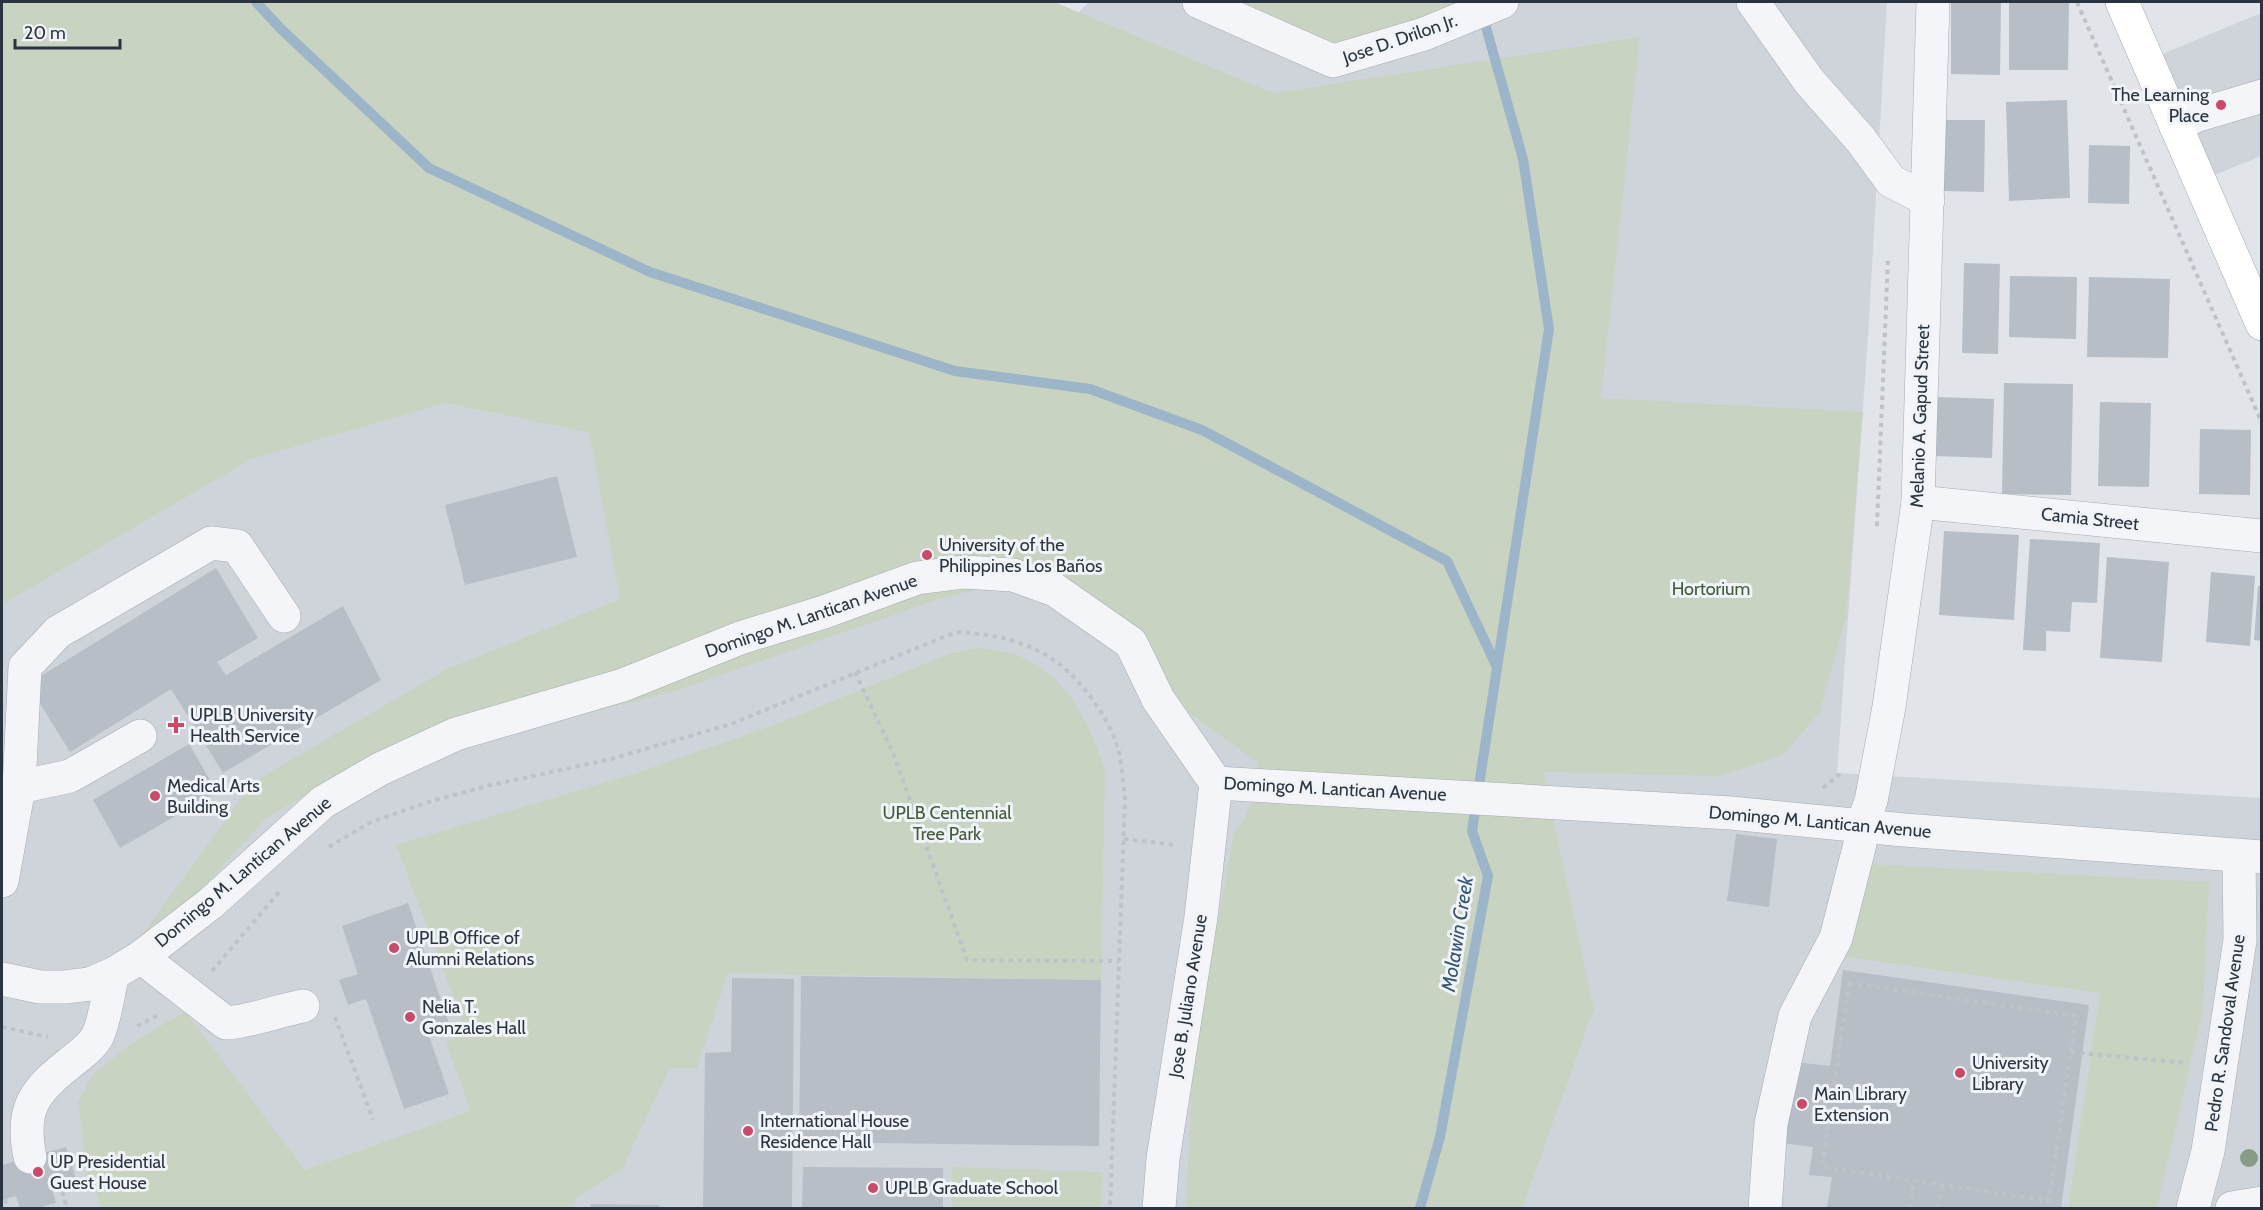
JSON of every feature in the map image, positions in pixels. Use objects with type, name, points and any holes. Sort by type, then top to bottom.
[{"type":"main road","points":[[2122,2],[2262,324]]},
{"type":"street","name":"Jose D. Drilon Jr.","points":[[1199,2],[1333,61],[1424,34],[1502,2]]},
{"type":"street","points":[[1752,2],[1809,81],[1862,140],[1892,181],[1928,200]]},
{"type":"street","name":"Melanio A. Gapud Street","points":[[1765,1209],[1771,1124],[1795,1016],[1836,938],[1860,844],[1862,826],[1871,801],[1889,707],[1918,502],[1933,2]]},
{"type":"street","points":[[2176,127],[2194,116],[2262,96]]},
{"type":"street","name":"Camia Street","points":[[1918,502],[2262,537]]},
{"type":"street","points":[[2,881],[19,787],[25,668],[58,632],[212,543],[237,546],[284,616]]},
{"type":"street","name":"Domingo M. Lantican Avenue","points":[[2,979],[40,987],[65,987],[90,984],[113,974],[141,957],[211,903],[323,802],[380,769],[456,734],[623,685],[740,638],[824,612],[917,578],[964,572],[1013,575],[1055,590],[1131,643],[1158,699],[1216,783],[1731,813],[1862,826],[2250,856]]},
{"type":"street","points":[[19,787],[70,776],[140,736]]},
{"type":"street","name":"Jose B. Juliano Avenue","points":[[1159,1209],[1163,1160],[1210,848],[1216,783]]},
{"type":"street","name":"Pedro R. Sandoval Avenue","points":[[2193,1209],[2208,1151],[2251,944],[2250,856]]},
{"type":"street","points":[[141,957],[226,1023],[251,1021],[274,1012],[303,1006]]},
{"type":"street","points":[[30,1157],[28,1113],[32,1101],[40,1088],[81,1054],[97,1037],[113,974]]},
{"type":"street","points":[[2232,1209],[2262,1203]]},
{"type":"path","points":[[2077,2],[2262,423]]},
{"type":"path","points":[[1877,532],[1888,254]]},
{"type":"path","points":[[326,849],[371,822],[425,803],[487,786],[611,759],[731,724],[956,632],[992,634],[1047,654],[1080,681],[1104,717],[1118,750],[1125,798],[1110,1209]]},
{"type":"path","points":[[855,672],[893,753],[967,960],[1119,961]]},
{"type":"path","points":[[1818,791],[1846,770]]},
{"type":"path","points":[[2,1027],[49,1037],[97,1037],[132,1028],[160,1014],[213,969],[284,886]]},
{"type":"path","points":[[1849,983],[2076,1016],[2049,1201],[1943,1185],[1928,1180],[1914,1180],[1822,1167],[1849,983]]},
{"type":"path","points":[[303,1006],[335,1017],[373,1120]]},
{"type":"path","points":[[2071,1052],[2152,1060]]},
{"type":"path","points":[[1910,1209],[1914,1180]]},
{"type":"path","points":[[60,1183],[67,1209]]},
{"type":"path","points":[[1937,1209],[1943,1185]]},
{"type":"path","points":[[5,1199],[7,1209]]},
{"type":"shaded area","name":"University of the Philippines Los Baños","points":[[1089,2],[1887,2],[1868,337],[1837,773],[2261,798],[2261,1208],[2,1208],[2,25],[1019,72]]},
{"type":"shaded area","name":"The Learning Place","points":[[2261,13],[2261,156],[2210,177],[2160,55]]},
{"type":"green space","name":"Hortorium","points":[[2,2],[1054,2],[1273,93],[1640,37],[1601,398],[1863,412],[1846,616],[1820,712],[1783,755],[1720,776],[1543,772],[1594,1009],[1522,1208],[1186,1208],[1193,1059],[1234,833],[1245,817],[1252,800],[1257,762],[1181,707],[1075,613],[1003,583],[942,598],[672,692],[516,731],[371,757],[265,819],[166,929],[133,947],[253,782],[447,669],[620,599],[589,432],[445,403],[251,459],[3,604]]},
{"type":"green space","points":[[1232,2],[1518,2],[1317,46]]},
{"type":"green space","name":"UPLB Centennial Tree Park","points":[[978,648],[1019,656],[1052,677],[1075,703],[1098,752],[1105,771],[1101,980],[728,973],[697,1068],[670,1068],[622,1169],[576,1198],[573,1208],[102,1208],[87,1171],[78,1102],[93,1074],[133,1043],[185,1011],[305,1170],[471,1111],[446,1042],[467,1032],[396,845],[636,773],[774,725],[951,653]]},
{"type":"green space","points":[[1851,863],[2209,882],[2203,1010],[2157,1208],[2068,1208],[2100,993],[1825,954]]},
{"type":"green space","points":[[952,1167],[1103,1172],[1101,1208],[952,1208]]},
{"type":"building","points":[[1951,2],[2001,2],[2000,75],[1951,74]]},
{"type":"building","points":[[2009,2],[2069,2],[2068,70],[2009,70]]},
{"type":"building","points":[[2067,100],[2070,198],[2009,201],[2006,102]]},
{"type":"building","points":[[1942,120],[1985,120],[1984,192],[1941,191]]},
{"type":"building","points":[[2089,145],[2130,146],[2129,204],[2088,203]]},
{"type":"building","points":[[1964,263],[2000,264],[1998,354],[1962,353]]},
{"type":"building","points":[[2010,276],[2077,277],[2076,339],[2009,337]]},
{"type":"building","points":[[2089,277],[2170,279],[2168,358],[2087,357]]},
{"type":"building","points":[[2004,383],[2073,384],[2071,495],[2002,494]]},
{"type":"building","points":[[1936,397],[1994,399],[1992,458],[1934,456]]},
{"type":"building","points":[[2100,402],[2151,403],[2149,487],[2098,486]]},
{"type":"building","points":[[2200,429],[2251,430],[2250,495],[2199,494]]},
{"type":"building","points":[[557,476],[577,557],[465,585],[445,505]]},
{"type":"building","points":[[1944,531],[2019,535],[2014,620],[1939,615]]},
{"type":"building","points":[[2030,539],[2100,543],[2097,603],[2072,602],[2070,632],[2046,631],[2046,651],[2023,650]]},
{"type":"building","points":[[2107,557],[2169,562],[2162,662],[2100,658]]},
{"type":"building","points":[[216,568],[258,638],[217,662],[226,675],[343,606],[381,680],[223,773],[171,689],[70,752],[28,684]]},
{"type":"building","points":[[2211,572],[2255,576],[2250,646],[2206,642]]},
{"type":"building","points":[[2258,586],[2262,586],[2262,641],[2254,640]]},
{"type":"building","name":"Medical Arts Building","points":[[189,744],[217,792],[120,848],[93,800]]},
{"type":"building","points":[[1736,834],[1777,839],[1769,907],[1727,901]]},
{"type":"building","name":"Nelia T. Gonzales Hall","points":[[408,903],[451,1029],[429,1036],[449,1094],[404,1109],[366,999],[348,1005],[339,980],[358,974],[342,926]]},
{"type":"building","points":[[1843,970],[2089,1005],[2061,1208],[1827,1208],[1832,1177],[1809,1175],[1813,1147],[1775,1142],[1786,1061],[1830,1066]]},
{"type":"building","points":[[801,976],[1101,980],[1099,1146],[799,1142]]},
{"type":"building","name":"International House Residence Hall","points":[[732,978],[794,979],[792,1208],[703,1208],[705,1053],[731,1052]]},
{"type":"building","name":"UP Presidential Guest House","points":[[66,1147],[76,1179],[51,1186],[56,1203],[37,1208],[20,1208],[16,1196],[2,1200],[2,1165]]},
{"type":"building","name":"UPLB Graduate School","points":[[803,1167],[943,1168],[943,1208],[802,1208]]},
{"type":"building","points":[[591,1204],[659,1205],[659,1208],[590,1208]]},
{"type":"waterway","points":[[256,2],[281,29],[429,168],[650,272],[955,371],[1090,389],[1202,430],[1309,487],[1447,561],[1496,665]]},
{"type":"waterway","name":"Molawin Creek","points":[[1420,1208],[1440,1137],[1488,876],[1472,831],[1549,329],[1523,159],[1482,13]]},
{"type":"place","name":"The Learning Place","points":[[2221,105]]},
{"type":"place","name":"University of the Philippines Los Baños","points":[[927,555]]},
{"type":"place","name":"UPLB University Health Service","points":[[176,725]]},
{"type":"place","name":"Medical Arts Building","points":[[155,796]]},
{"type":"place","name":"UPLB Office of Alumni Relations","points":[[394,948]]},
{"type":"place","name":"Nelia T. Gonzales Hall","points":[[410,1017]]},
{"type":"place","name":"University Library","points":[[1960,1073]]},
{"type":"place","name":"Main Library Extension","points":[[1802,1104]]},
{"type":"place","name":"International House Residence Hall","points":[[748,1131]]},
{"type":"place","name":"UP Presidential Guest House","points":[[38,1172]]},
{"type":"place","name":"UPLB Graduate School","points":[[873,1188]]}]
